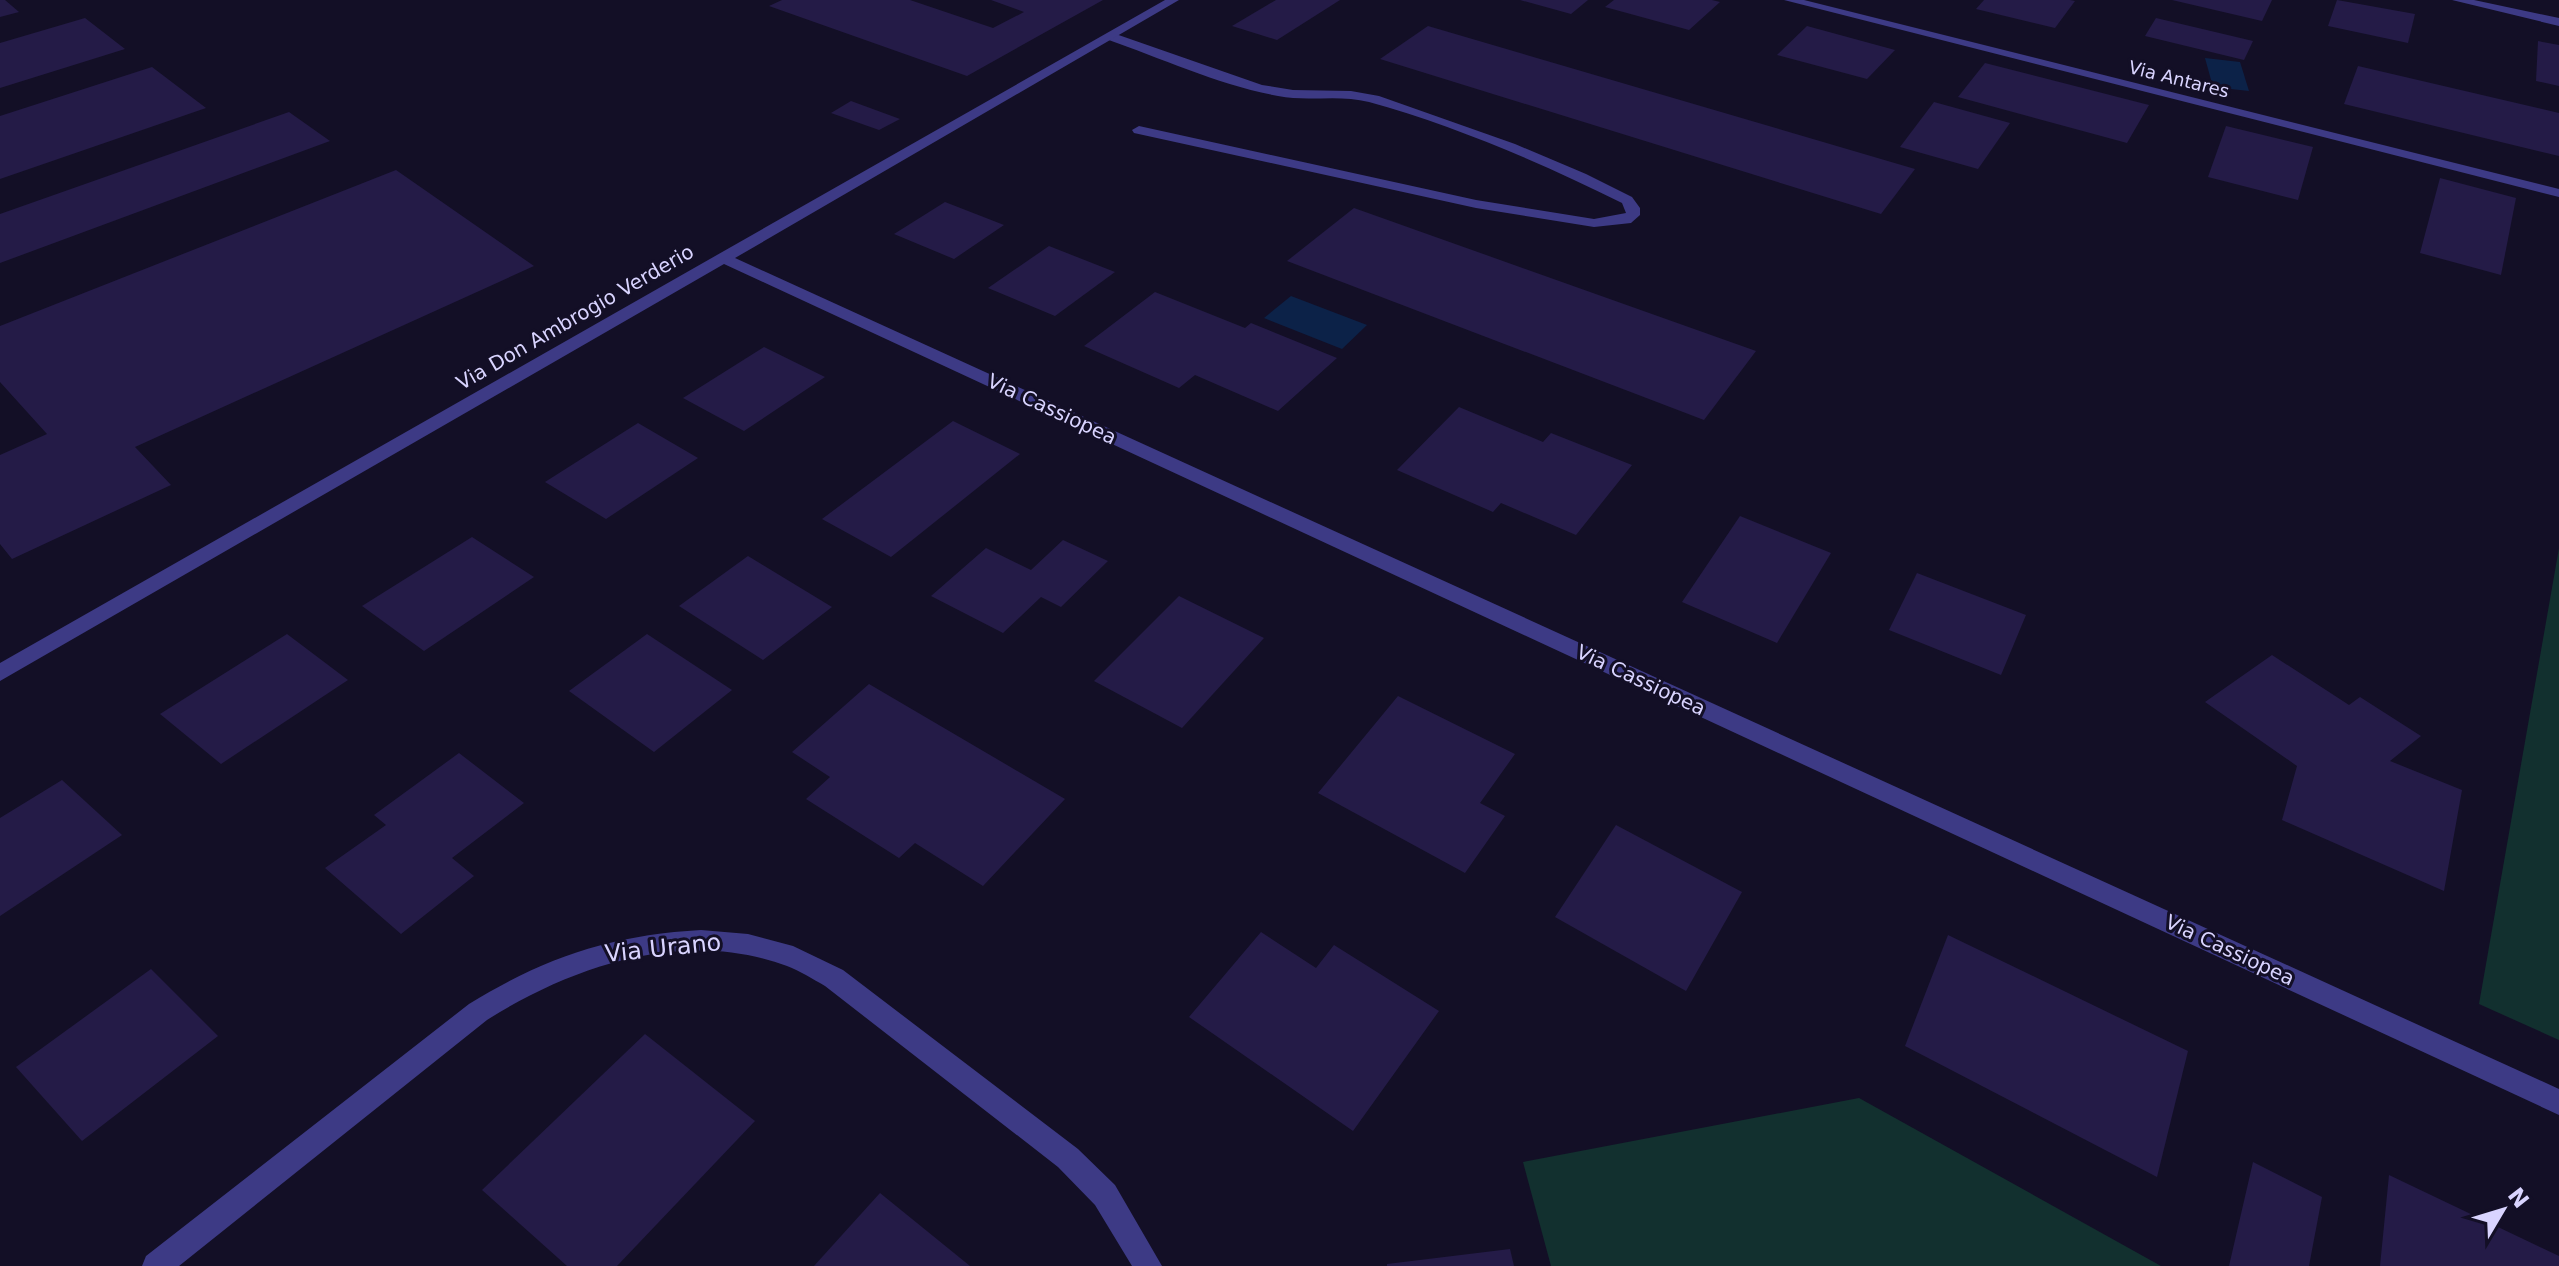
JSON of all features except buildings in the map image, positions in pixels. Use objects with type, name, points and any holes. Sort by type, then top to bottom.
[{"type":"street","name":"Via Don Ambrogio Verderio","points":[[0,673],[1173,0]]},
{"type":"street","name":"Via Antares","points":[[1790,0],[2559,193]]},
{"type":"street","points":[[2458,0],[2559,22]]},
{"type":"street","points":[[1110,36],[1267,90],[1299,95],[1352,94],[1374,99],[1510,147],[1581,177],[1627,200],[1633,208],[1633,215],[1626,220],[1594,223],[1491,207],[1365,182],[1139,130]]},
{"type":"street","name":"Via Cassiopea","points":[[723,258],[2559,1102]]},
{"type":"street","name":"Via Urano","points":[[156,1266],[478,1012],[523,982],[552,969],[611,951],[718,939],[773,948],[834,978],[1068,1158],[1105,1195],[1148,1266]]},
{"type":"green space","points":[[2559,548],[2559,1040],[2479,1004]]},
{"type":"green space","points":[[1859,1098],[2161,1266],[1551,1266],[1523,1162]]},
{"type":"water","points":[[2205,58],[2240,62],[2249,91],[2213,87]]},
{"type":"water","points":[[1291,296],[1367,325],[1342,349],[1264,318]]}]
